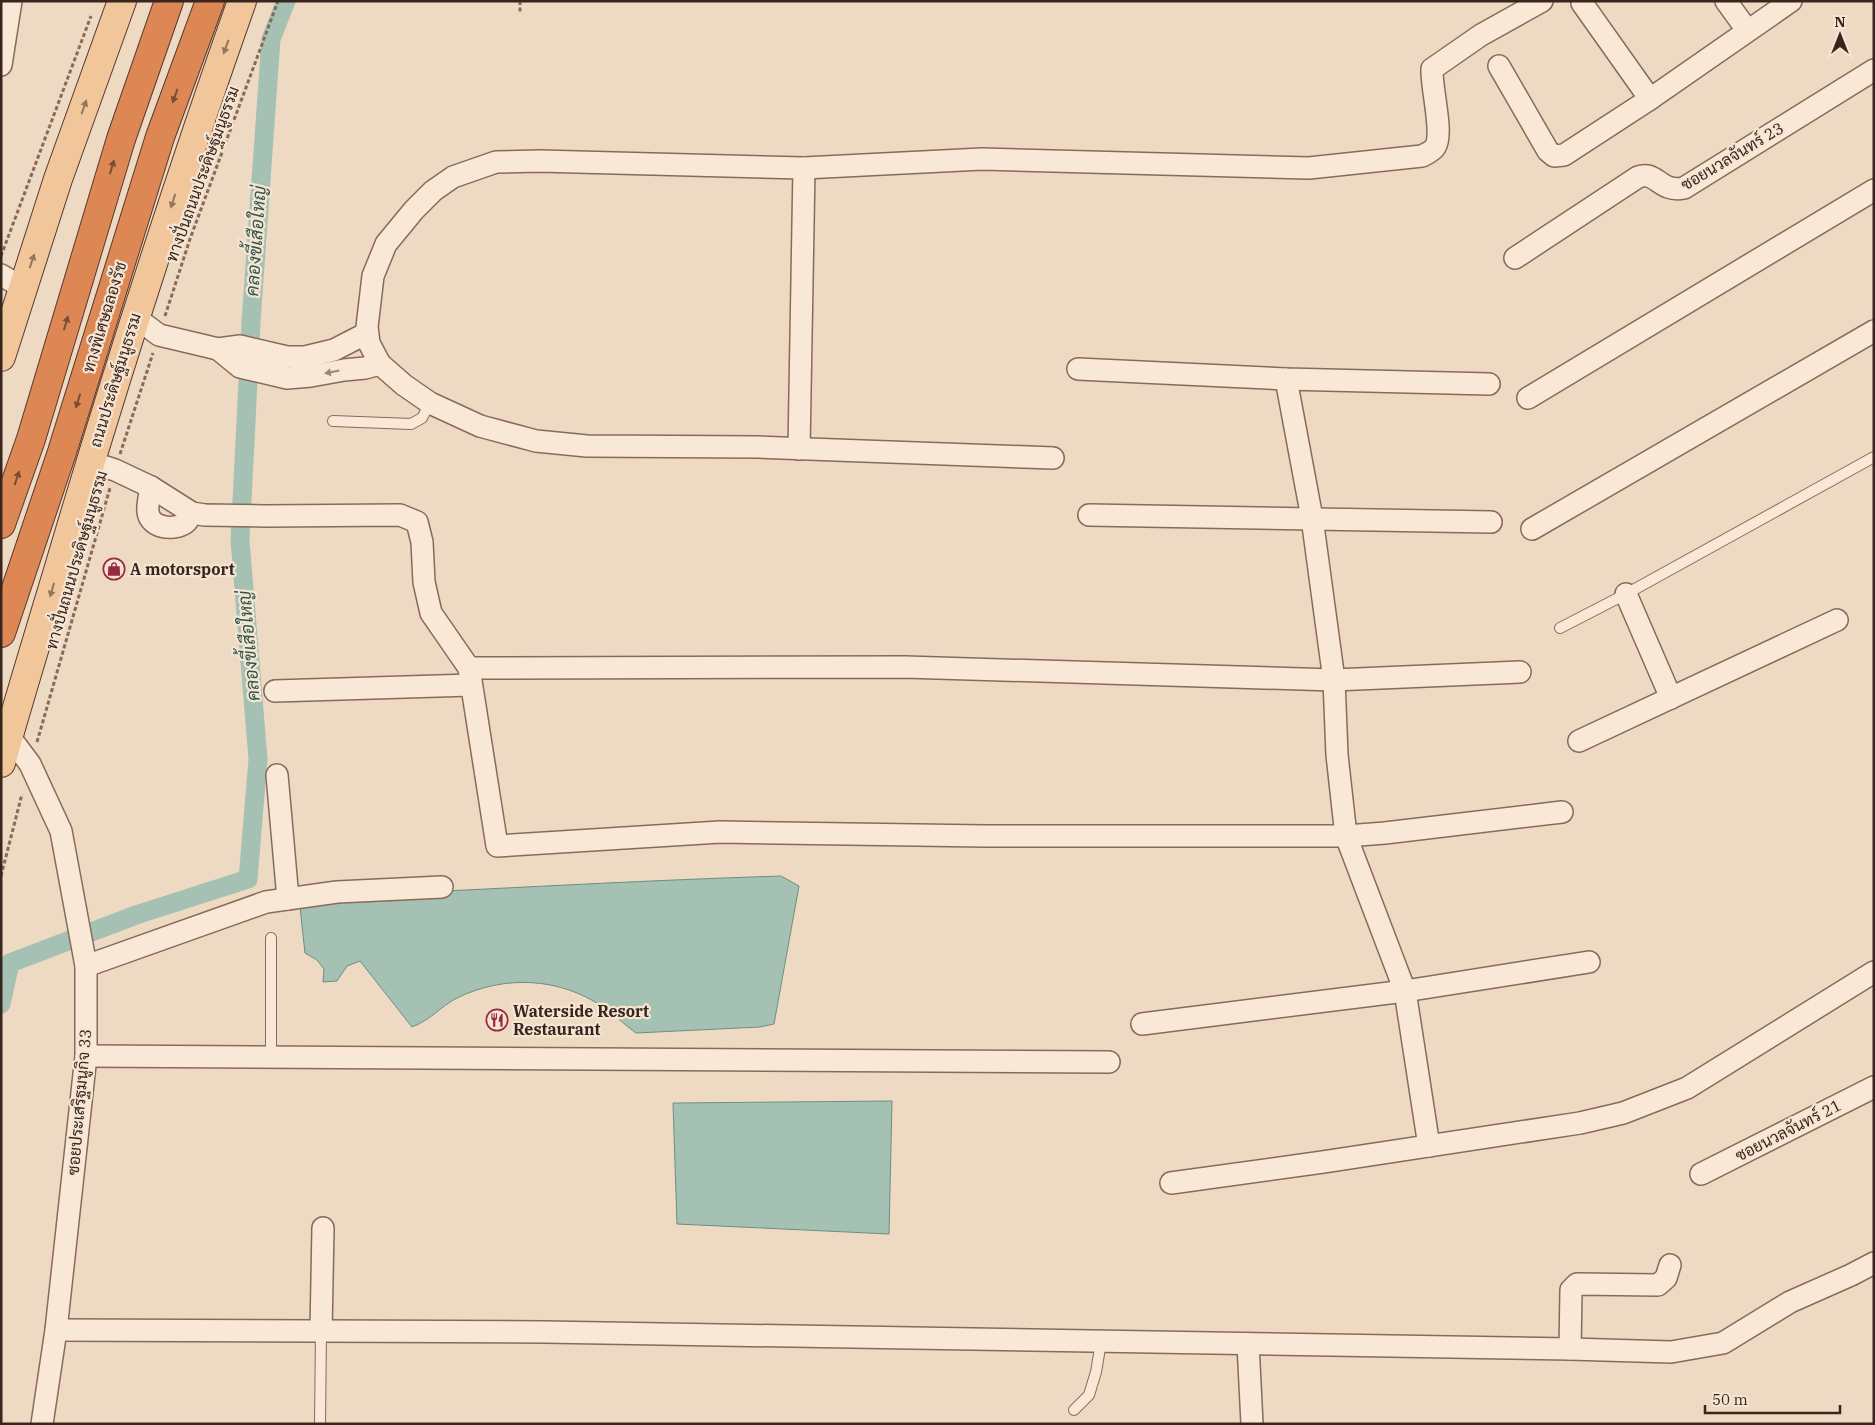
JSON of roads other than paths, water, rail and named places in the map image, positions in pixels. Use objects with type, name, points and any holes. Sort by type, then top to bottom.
[{"type":"highway","points":[[1,524],[31,439],[120,139],[169,1]]},
{"type":"highway","name":"ทางพิเศษฉลองรัช","points":[[1,633],[62,452],[160,137],[210,1]]},
{"type":"main road","points":[[1,357],[12,282],[58,179],[122,1]]},
{"type":"main road","name":"ถนนประดิษฐ์มนูธรรม","points":[[1,763],[102,466],[134,317],[192,141],[242,1]]},
{"type":"street","points":[[1,65],[12,1]]},
{"type":"street","points":[[1053,458],[758,447],[587,446],[536,440],[480,426],[430,403],[404,385],[380,364],[369,343],[368,334],[369,301],[373,276],[386,244],[414,210],[433,191],[454,177],[496,162],[540,161],[804,168],[982,159],[1308,168],[1422,156],[1435,149],[1440,137],[1432,69],[1481,35],[1542,1]]},
{"type":"street","points":[[1726,1],[1747,30]]},
{"type":"street","points":[[1499,66],[1548,151],[1554,156],[1564,155],[1650,99],[1791,1]]},
{"type":"street","points":[[1582,3],[1650,99]]},
{"type":"street","name":"ซอยนวลจันทร์ 23","points":[[1515,258],[1638,177],[1644,175],[1651,176],[1666,188],[1684,188],[1874,70]]},
{"type":"street","points":[[799,450],[804,168]]},
{"type":"street","points":[[1528,398],[1874,190]]},
{"type":"street","points":[[134,317],[159,335],[218,349],[287,378],[365,368],[380,364]]},
{"type":"street","points":[[1532,530],[1874,331]]},
{"type":"street","points":[[254,364],[287,357],[305,357],[334,350],[368,334]]},
{"type":"street","points":[[218,349],[240,346],[254,364]]},
{"type":"street","points":[[1078,369],[1286,379],[1489,384]]},
{"type":"street","points":[[1286,379],[1312,518],[1334,680],[1337,755],[1346,836],[1405,991],[1430,1146]]},
{"type":"street","points":[[102,466],[151,487],[192,513],[265,516],[400,515],[417,522],[422,542],[424,582],[431,613],[470,677],[498,846],[720,832],[985,836],[1346,836],[1562,812]]},
{"type":"street","points":[[151,487],[148,513],[153,522],[161,527],[173,527],[186,523],[192,513]]},
{"type":"street","points":[[1089,514],[1491,522]]},
{"type":"street","points":[[1626,594],[1671,698]]},
{"type":"street","points":[[1579,741],[1837,620]]},
{"type":"street","points":[[275,691],[470,677],[905,667],[1334,680],[1520,672]]},
{"type":"street","name":"ซอยประเสริฐมนูกิจ 33","points":[[9,736],[30,764],[61,831],[86,966],[86,1056],[56,1330],[42,1424]]},
{"type":"street","points":[[277,775],[288,899]]},
{"type":"street","points":[[86,966],[266,902],[337,892],[442,888]]},
{"type":"street","points":[[1142,1024],[1405,991],[1589,962]]},
{"type":"street","points":[[1172,1183],[1430,1146],[1580,1122],[1623,1113],[1687,1088],[1874,972]]},
{"type":"street","points":[[86,1056],[1109,1062]]},
{"type":"street","name":"ซอยนวลจันทร์ 21","points":[[1701,1174],[1874,1087]]},
{"type":"street","points":[[321,1331],[323,1228]]},
{"type":"street","points":[[56,1330],[555,1332],[1671,1352],[1723,1343],[1790,1302],[1874,1263]]},
{"type":"street","points":[[1570,1349],[1571,1290],[1577,1284],[1658,1285],[1666,1278],[1670,1265]]},
{"type":"street","points":[[1248,1344],[1252,1424]]},
{"type":"lane","points":[[333,420],[411,424],[422,418],[430,403]]},
{"type":"lane","points":[[1560,628],[1626,594],[1874,457]]},
{"type":"lane","points":[[271,938],[271,1057]]},
{"type":"lane","points":[[320,1424],[321,1331]]},
{"type":"lane","points":[[1074,1410],[1089,1395],[1093,1385],[1101,1342]]},
{"type":"waterway","name":"คลองขี้เสือใหญ่","points":[[1,1004],[10,963],[136,915],[248,879],[258,759],[240,540],[251,322],[271,39],[286,1]]},
{"type":"place","name":"A motorsport","points":[[114,569]]},
{"type":"place","name":"Waterside Resort Restaurant","points":[[497,1020]]}]
